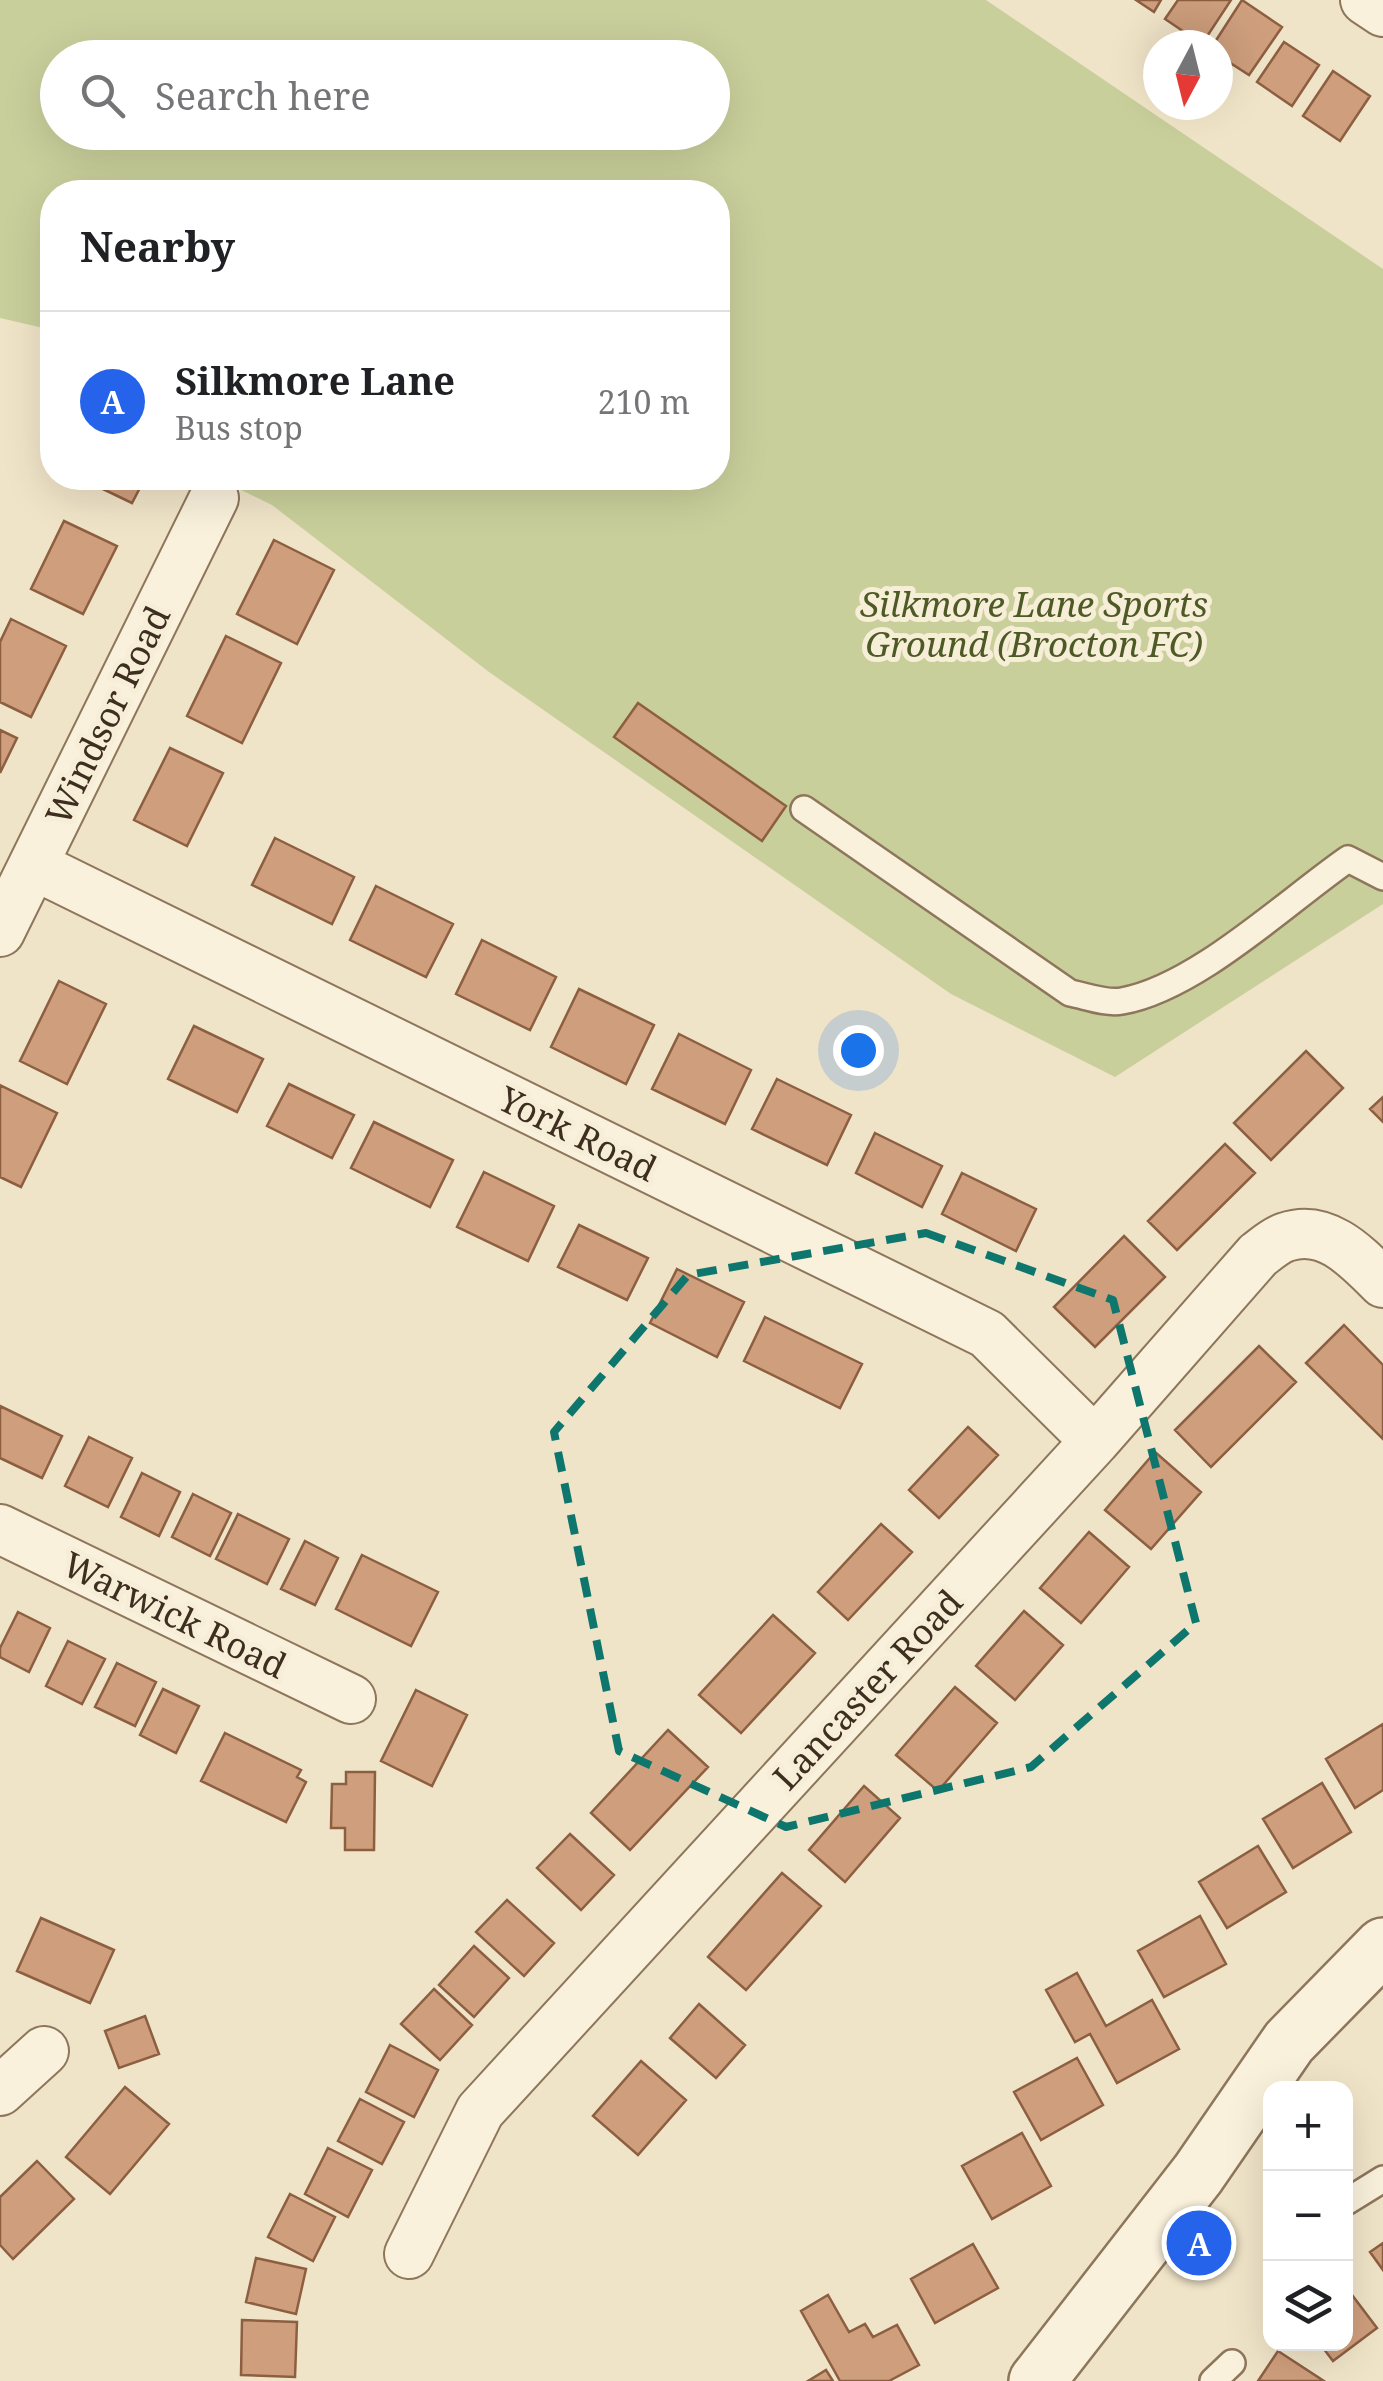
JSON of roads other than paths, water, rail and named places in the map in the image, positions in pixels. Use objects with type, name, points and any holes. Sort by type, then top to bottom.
[{"type":"street","points":[[1364,0],[1383,12]]},
{"type":"street","name":"Windsor Road","points":[[0,932],[214,498]]},
{"type":"street","name":"York Road","points":[[33,865],[987,1334],[1095,1441]]},
{"type":"street","name":"Lancaster Road","points":[[409,2254],[480,2112],[1095,1441],[1258,1255],[1285,1237],[1316,1233],[1351,1250],[1383,1283]]},
{"type":"street","name":"Warwick Road","points":[[0,1530],[351,1699]]},
{"type":"street","points":[[1037,2381],[1198,2174],[1288,2042],[1383,1946]]},
{"type":"street","points":[[0,2092],[44,2051]]},
{"type":"lane","points":[[804,809],[1070,994],[1118,1002],[1150,994],[1213,959],[1348,858],[1382,872]]},
{"type":"lane","points":[[1353,2198],[1383,2179]]},
{"type":"place","name":"Silkmore Lane","points":[[1199,2243]]},
{"type":"park label","name":"Silkmore Lane Sports Ground (Brocton FC)","points":[[1034,623]]}]
